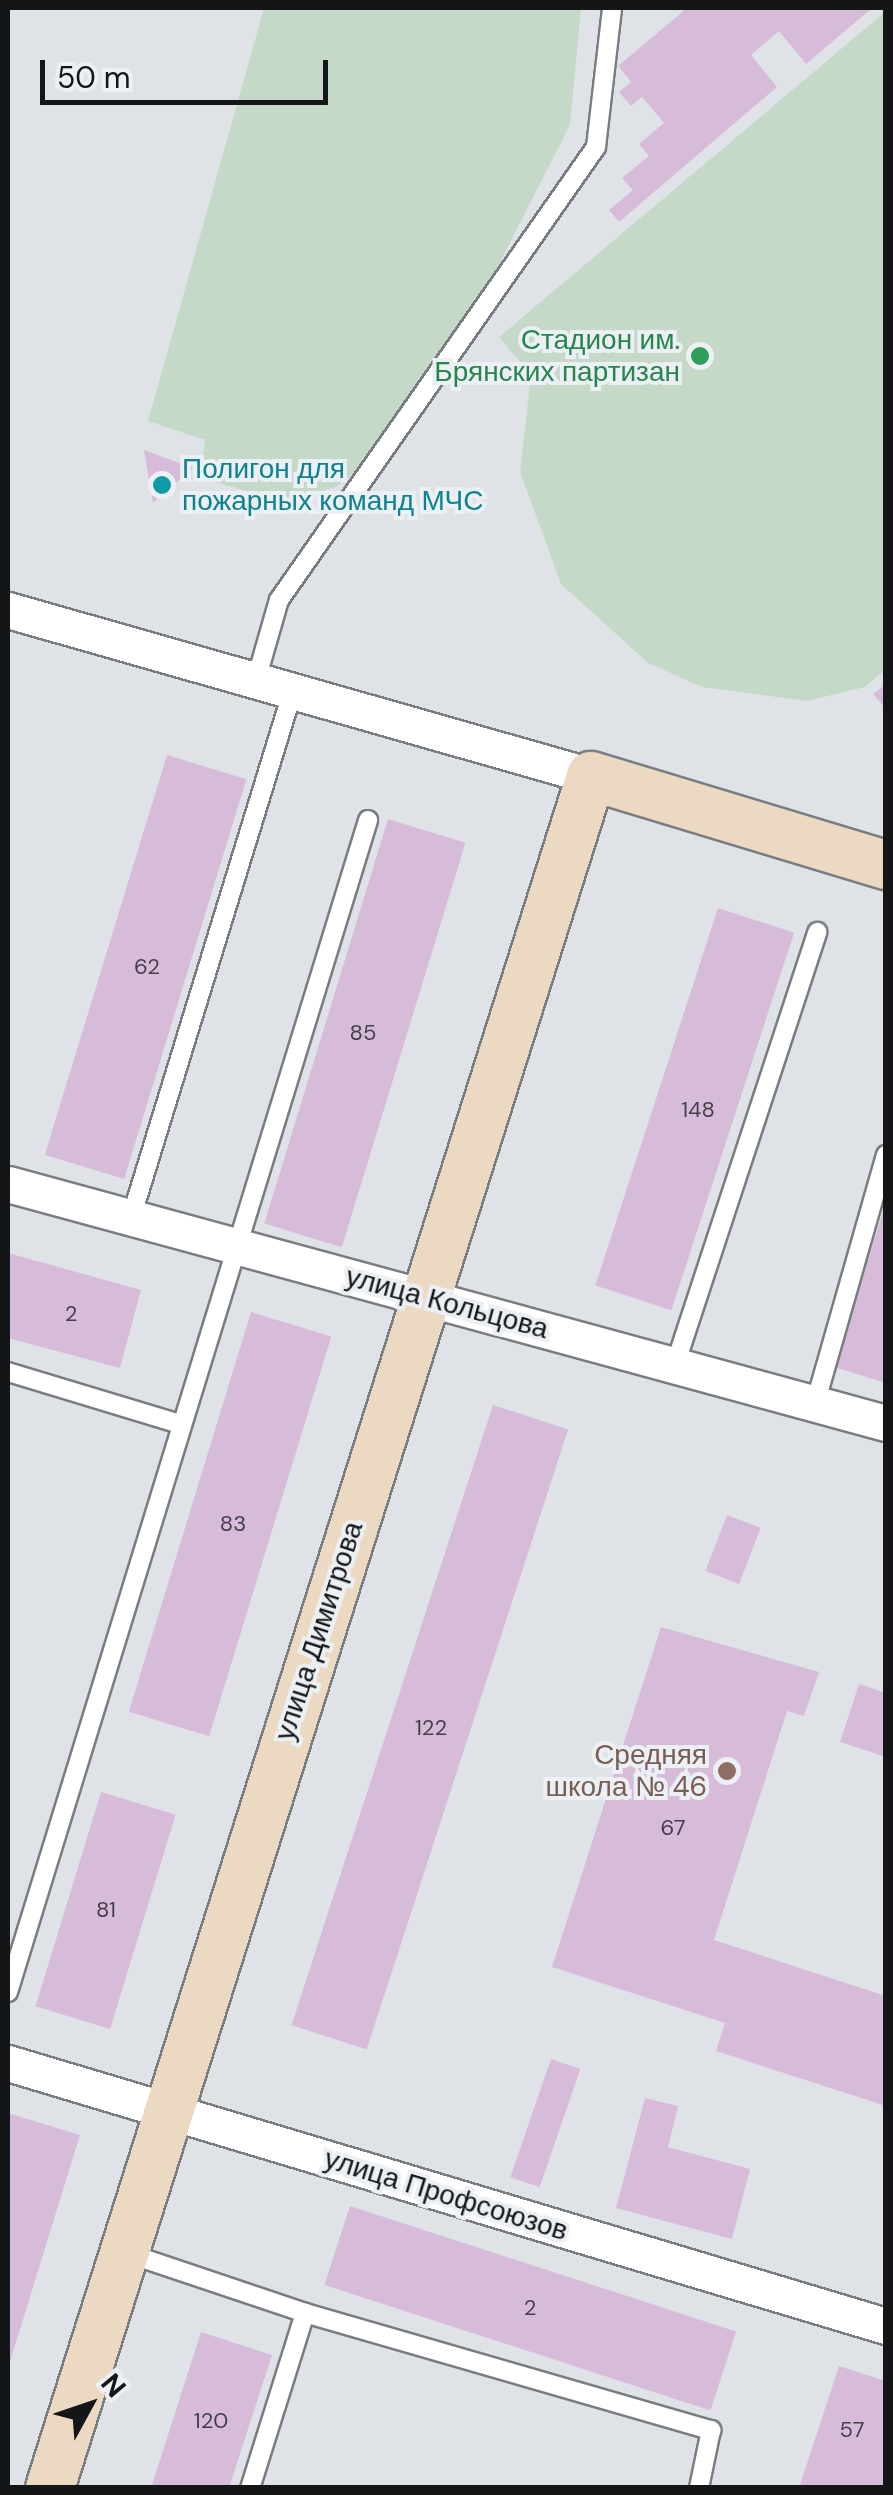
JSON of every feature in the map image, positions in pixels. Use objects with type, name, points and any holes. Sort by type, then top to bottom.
[{"type":"main road","points":[[591,776],[886,864]]},
{"type":"main road","name":"улица Димитрова","points":[[50,2488],[164,2110],[591,776]]},
{"type":"street","points":[[8,610],[591,776]]},
{"type":"street","name":"улица Кольцова","points":[[8,1184],[886,1423]]},
{"type":"street","name":"улица Профсоюзов","points":[[8,2063],[886,2326]]},
{"type":"lane","points":[[256,680],[279,600],[596,147],[612,8]]},
{"type":"lane","points":[[132,1218],[292,690]]},
{"type":"lane","points":[[8,1992],[368,820]]},
{"type":"lane","points":[[675,1366],[817,932]]},
{"type":"lane","points":[[815,1404],[886,1155]]},
{"type":"lane","points":[[8,1372],[180,1424]]},
{"type":"lane","points":[[122,2251],[305,2313],[710,2430],[699,2488]]},
{"type":"lane","points":[[250,2488],[305,2313]]},
{"type":"green space","points":[[264,8],[581,8],[570,125],[494,274],[368,463],[336,487],[282,502],[200,477],[205,440],[148,421]]},
{"type":"green space","name":"Стадион им. Брянских партизан","points":[[885,12],[885,670],[865,687],[807,701],[702,687],[648,663],[561,584],[520,472],[531,375],[499,337]]},
{"type":"building","points":[[687,8],[872,8],[806,64],[779,31],[751,55],[777,87],[619,222],[609,210],[633,190],[622,178],[649,156],[639,144],[664,123],[642,97],[631,106],[619,92],[631,82],[618,66]]},
{"type":"building","name":"Полигон для пожарных команд МЧС","points":[[144,450],[193,468],[153,503]]},
{"type":"building","points":[[886,684],[886,709],[873,694]]},
{"type":"building","points":[[167,755],[246,779],[124,1179],[45,1155]]},
{"type":"building","points":[[388,819],[465,843],[342,1247],[264,1224]]},
{"type":"building","points":[[718,908],[794,933],[671,1310],[595,1286]]},
{"type":"building","points":[[886,1206],[886,1383],[834,1367]]},
{"type":"building","points":[[8,1253],[141,1290],[120,1368],[8,1338]]},
{"type":"building","points":[[251,1312],[331,1337],[209,1736],[129,1712]]},
{"type":"building","points":[[493,1405],[568,1429],[367,2050],[292,2025]]},
{"type":"building","points":[[727,1515],[761,1528],[739,1584],[705,1571]]},
{"type":"building","points":[[661,1627],[819,1672],[804,1716],[787,1711],[714,1940],[886,1996],[886,2106],[716,2051],[725,2023],[552,1967]]},
{"type":"building","points":[[859,1684],[886,1693],[886,1757],[840,1742]]},
{"type":"building","points":[[101,1792],[176,1815],[110,2029],[36,2006]]},
{"type":"building","points":[[551,2059],[580,2069],[540,2187],[510,2177]]},
{"type":"building","points":[[645,2098],[678,2106],[668,2147],[750,2169],[732,2239],[616,2208]]},
{"type":"building","points":[[8,2113],[80,2135],[8,2368]]},
{"type":"building","points":[[350,2206],[736,2331],[710,2410],[324,2285]]},
{"type":"building","points":[[201,2332],[272,2355],[229,2488],[151,2488]]},
{"type":"building","points":[[839,2366],[886,2381],[883,2488],[799,2488]]},
{"type":"place","name":"Стадион им. Брянских партизан","points":[[700,356]]},
{"type":"place","name":"Полигон для пожарных команд МЧС","points":[[162,485]]},
{"type":"place","name":"Средняя школа № 46","points":[[727,1771]]}]
